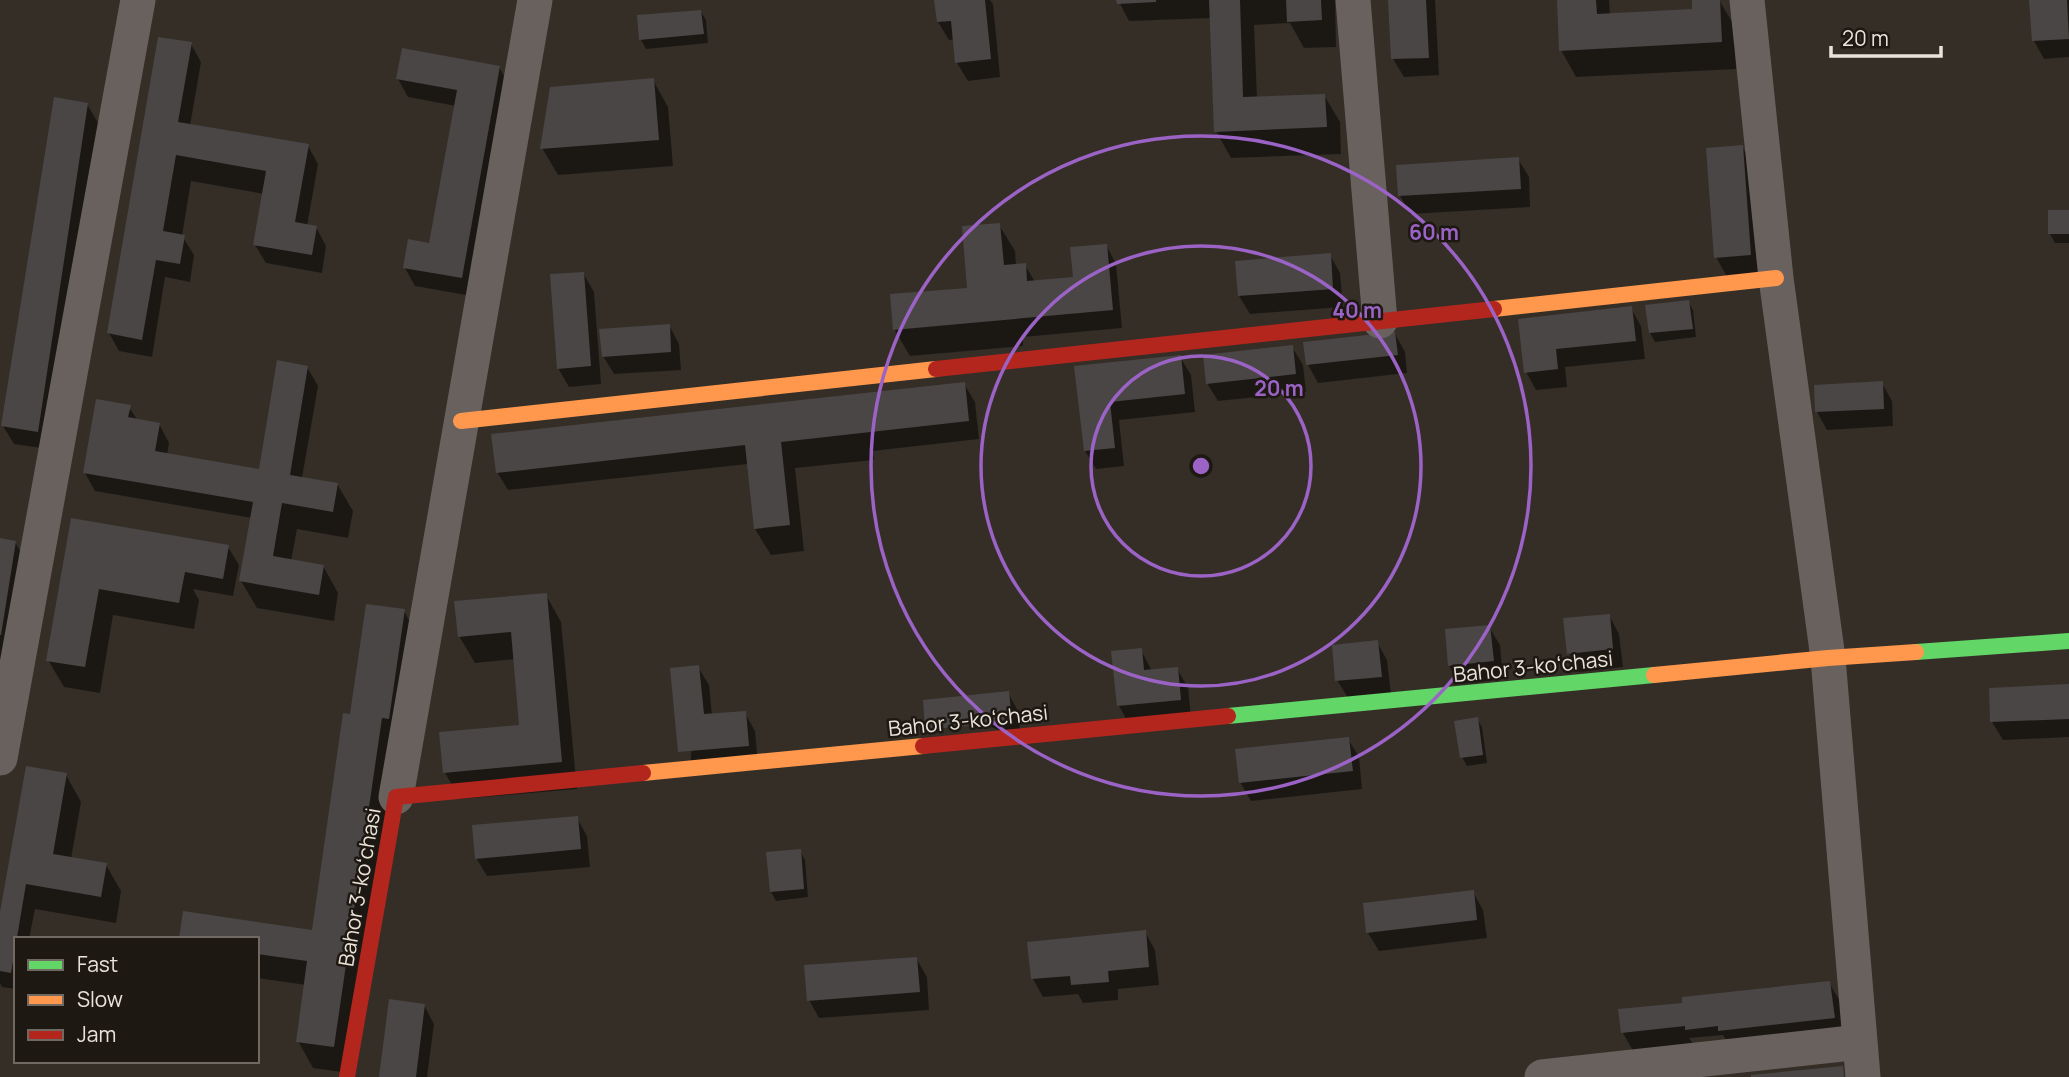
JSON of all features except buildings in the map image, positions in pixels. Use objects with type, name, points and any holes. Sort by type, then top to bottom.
[{"type":"street","points":[[0,758],[138,0]]},
{"type":"street","points":[[396,797],[535,0]]},
{"type":"street","points":[[1353,0],[1380,321]]},
{"type":"street","points":[[1747,0],[1776,278],[1828,658],[1863,1077]]},
{"type":"street","points":[[461,421],[1776,278]]},
{"type":"street","name":"Bahor 3-koʻchasi","points":[[347,1077],[396,797],[1828,658],[2069,641]]},
{"type":"street","points":[[1542,1077],[1860,1042]]},
{"type":"traffic: fast","points":[[1916,652],[2069,641]]},
{"type":"traffic: fast","points":[[1228,716],[1654,675]]},
{"type":"traffic: slow","points":[[1494,309],[1776,278]]},
{"type":"traffic: slow","points":[[461,421],[936,369]]},
{"type":"traffic: slow","points":[[1654,675],[1916,652]]},
{"type":"traffic: slow","points":[[643,773],[923,746]]},
{"type":"traffic: jam","points":[[936,369],[1494,309]]},
{"type":"traffic: jam","points":[[923,746],[1228,716]]},
{"type":"traffic: jam","points":[[347,1077],[396,797],[643,773]]}]
